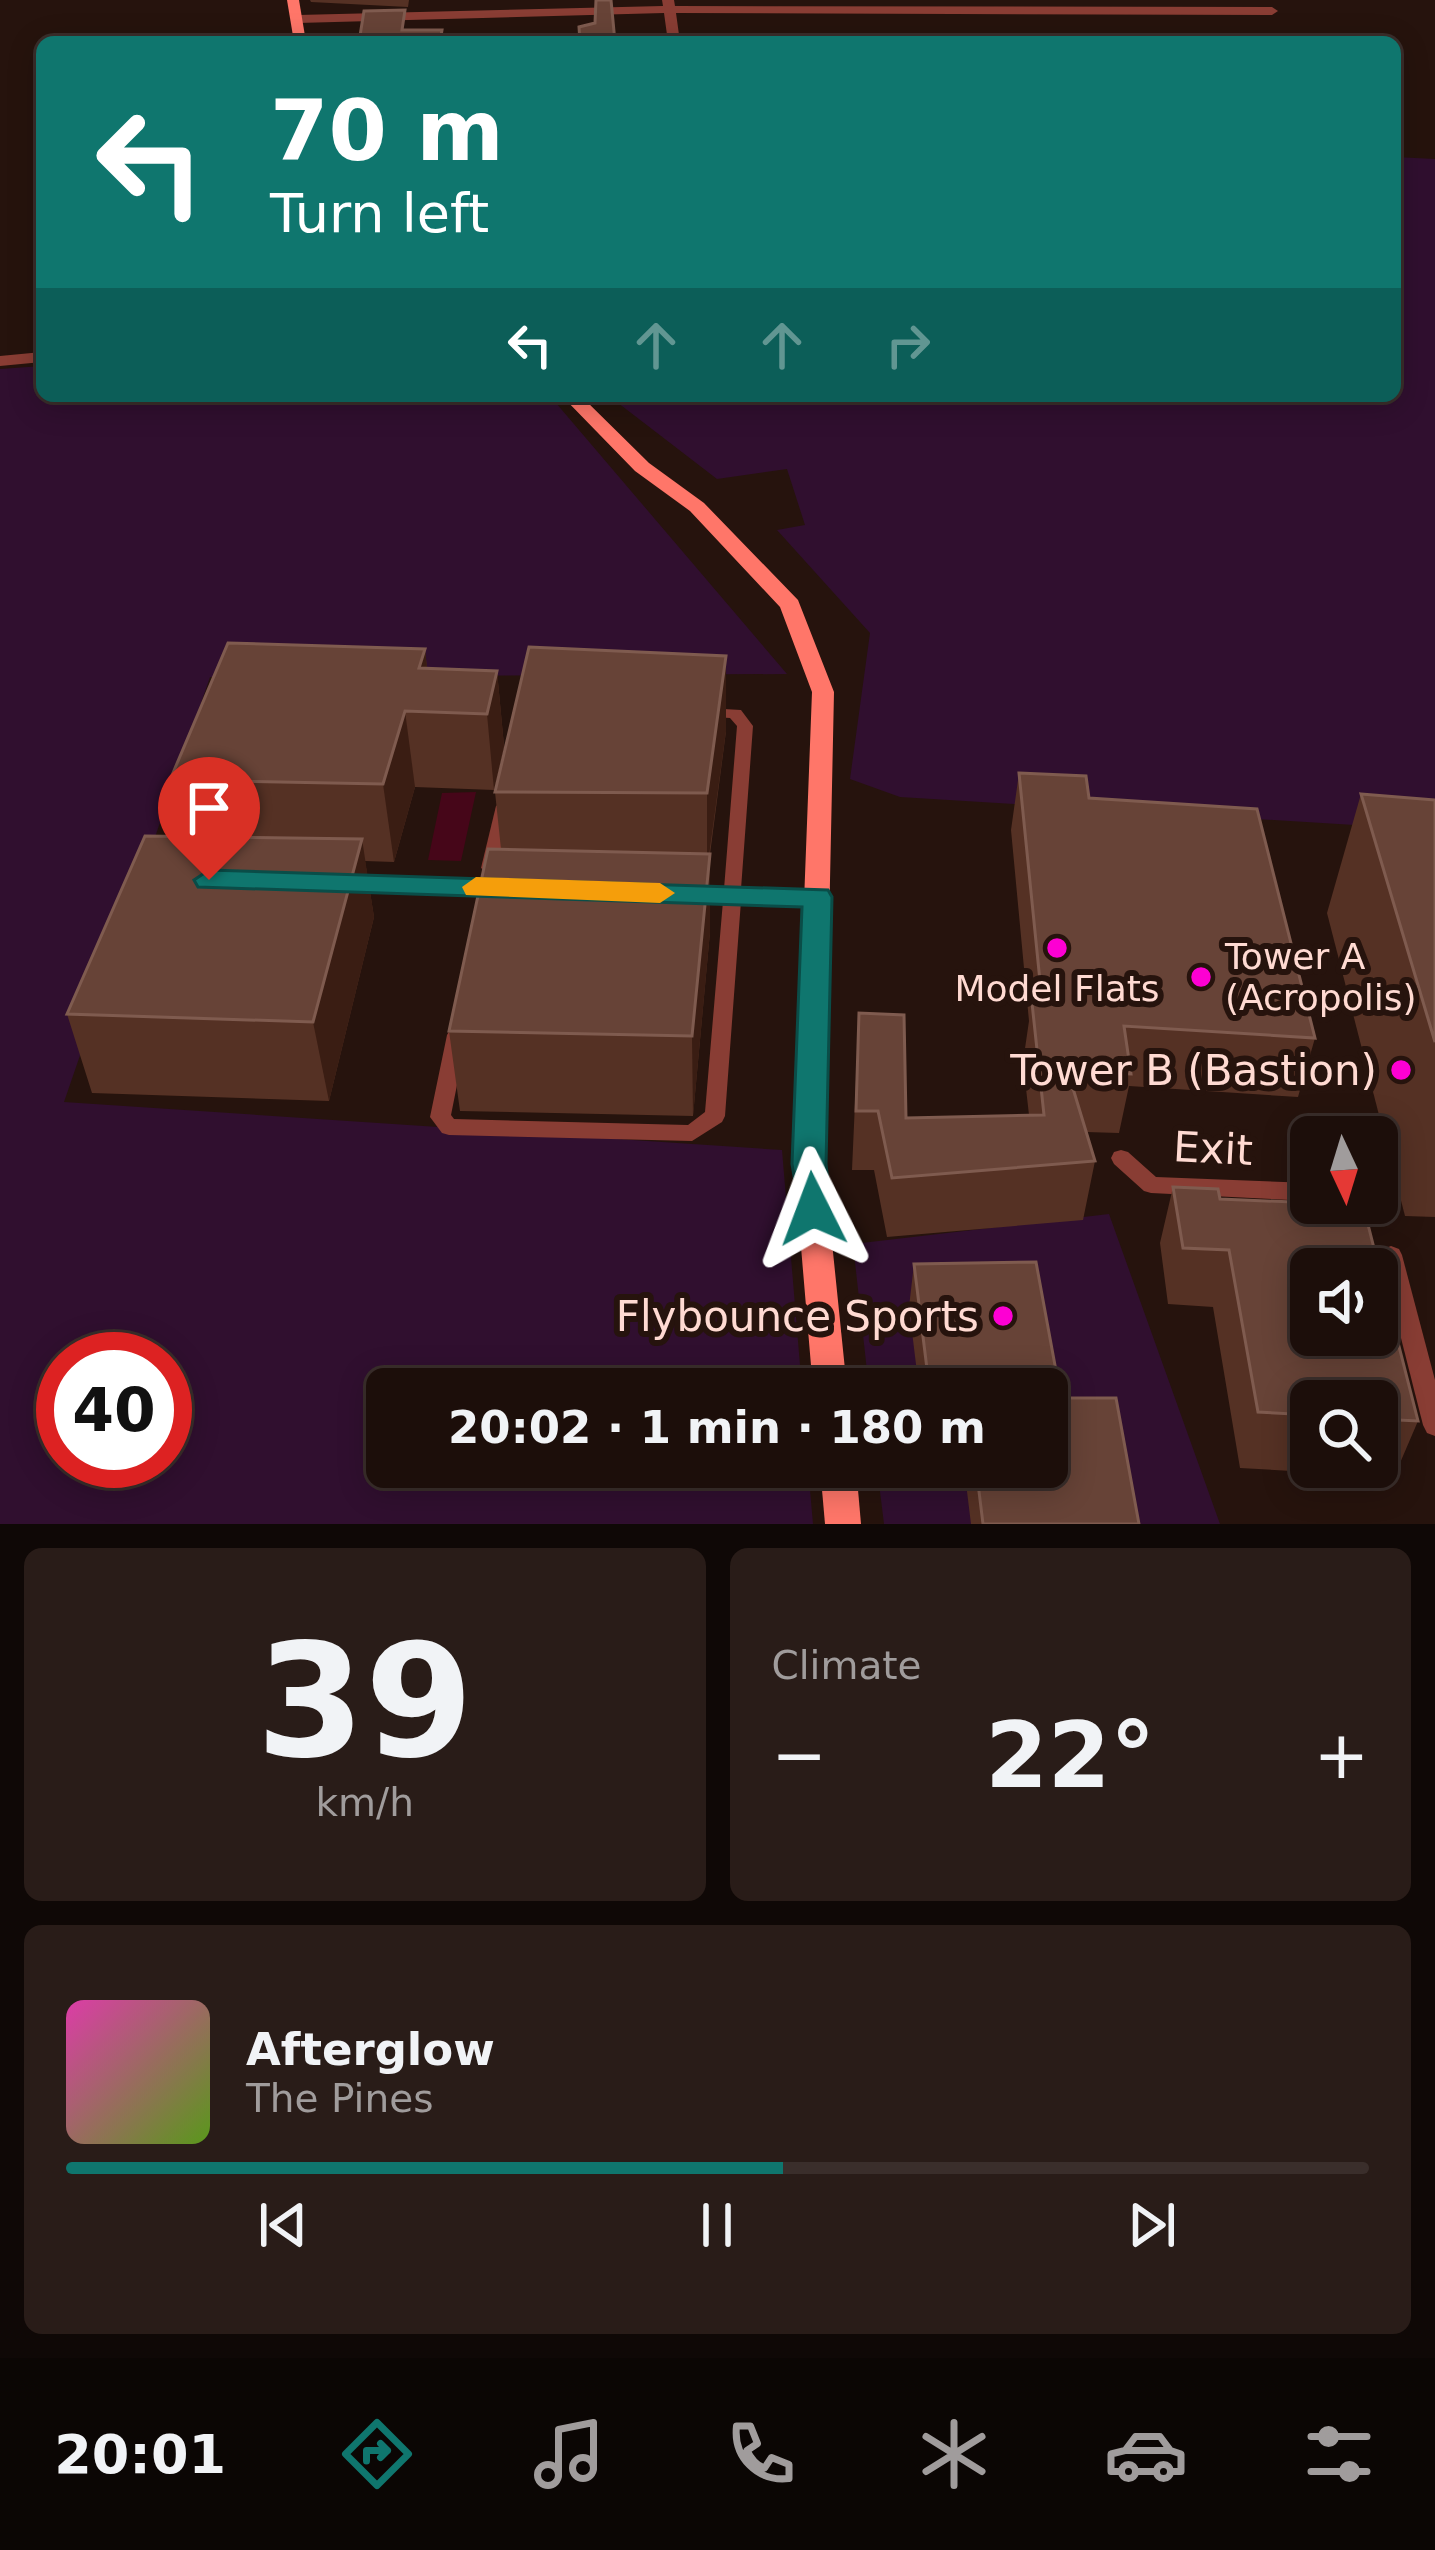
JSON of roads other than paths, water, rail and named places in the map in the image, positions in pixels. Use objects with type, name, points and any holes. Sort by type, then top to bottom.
[{"type":"street","points":[[292,0],[299,36]]},
{"type":"street","points":[[425,16],[429,0]]},
{"type":"street","points":[[298,19],[586,5],[1201,5],[1272,11]]},
{"type":"street","points":[[586,5],[586,26]]},
{"type":"street","points":[[668,5],[673,36]]},
{"type":"street","points":[[0,361],[36,358]]},
{"type":"street","points":[[577,402],[642,467],[697,507],[790,605],[823,692],[809,1164],[828,1368]]},
{"type":"street","points":[[840,1488],[843,1524]]},
{"type":"lane","points":[[460,1021],[440,1117],[449,1127],[692,1133],[715,1116],[745,726],[735,713],[689,712]]},
{"type":"lane","points":[[481,910],[510,777]]},
{"type":"lane","points":[[324,883],[530,889]]},
{"type":"lane","points":[[664,893],[817,897]]},
{"type":"lane","name":"Exit","points":[[1121,1157],[1151,1185],[1290,1191]]},
{"type":"lane","points":[[1398,1282],[1435,1425]]},
{"type":"place","name":"Model Flats","points":[[1057,948]]},
{"type":"place","name":"Tower A (Acropolis)","points":[[1201,977]]},
{"type":"place","name":"Tower B (Bastion)","points":[[1401,1070]]},
{"type":"place","name":"Flybounce Sports","points":[[1003,1316]]}]
